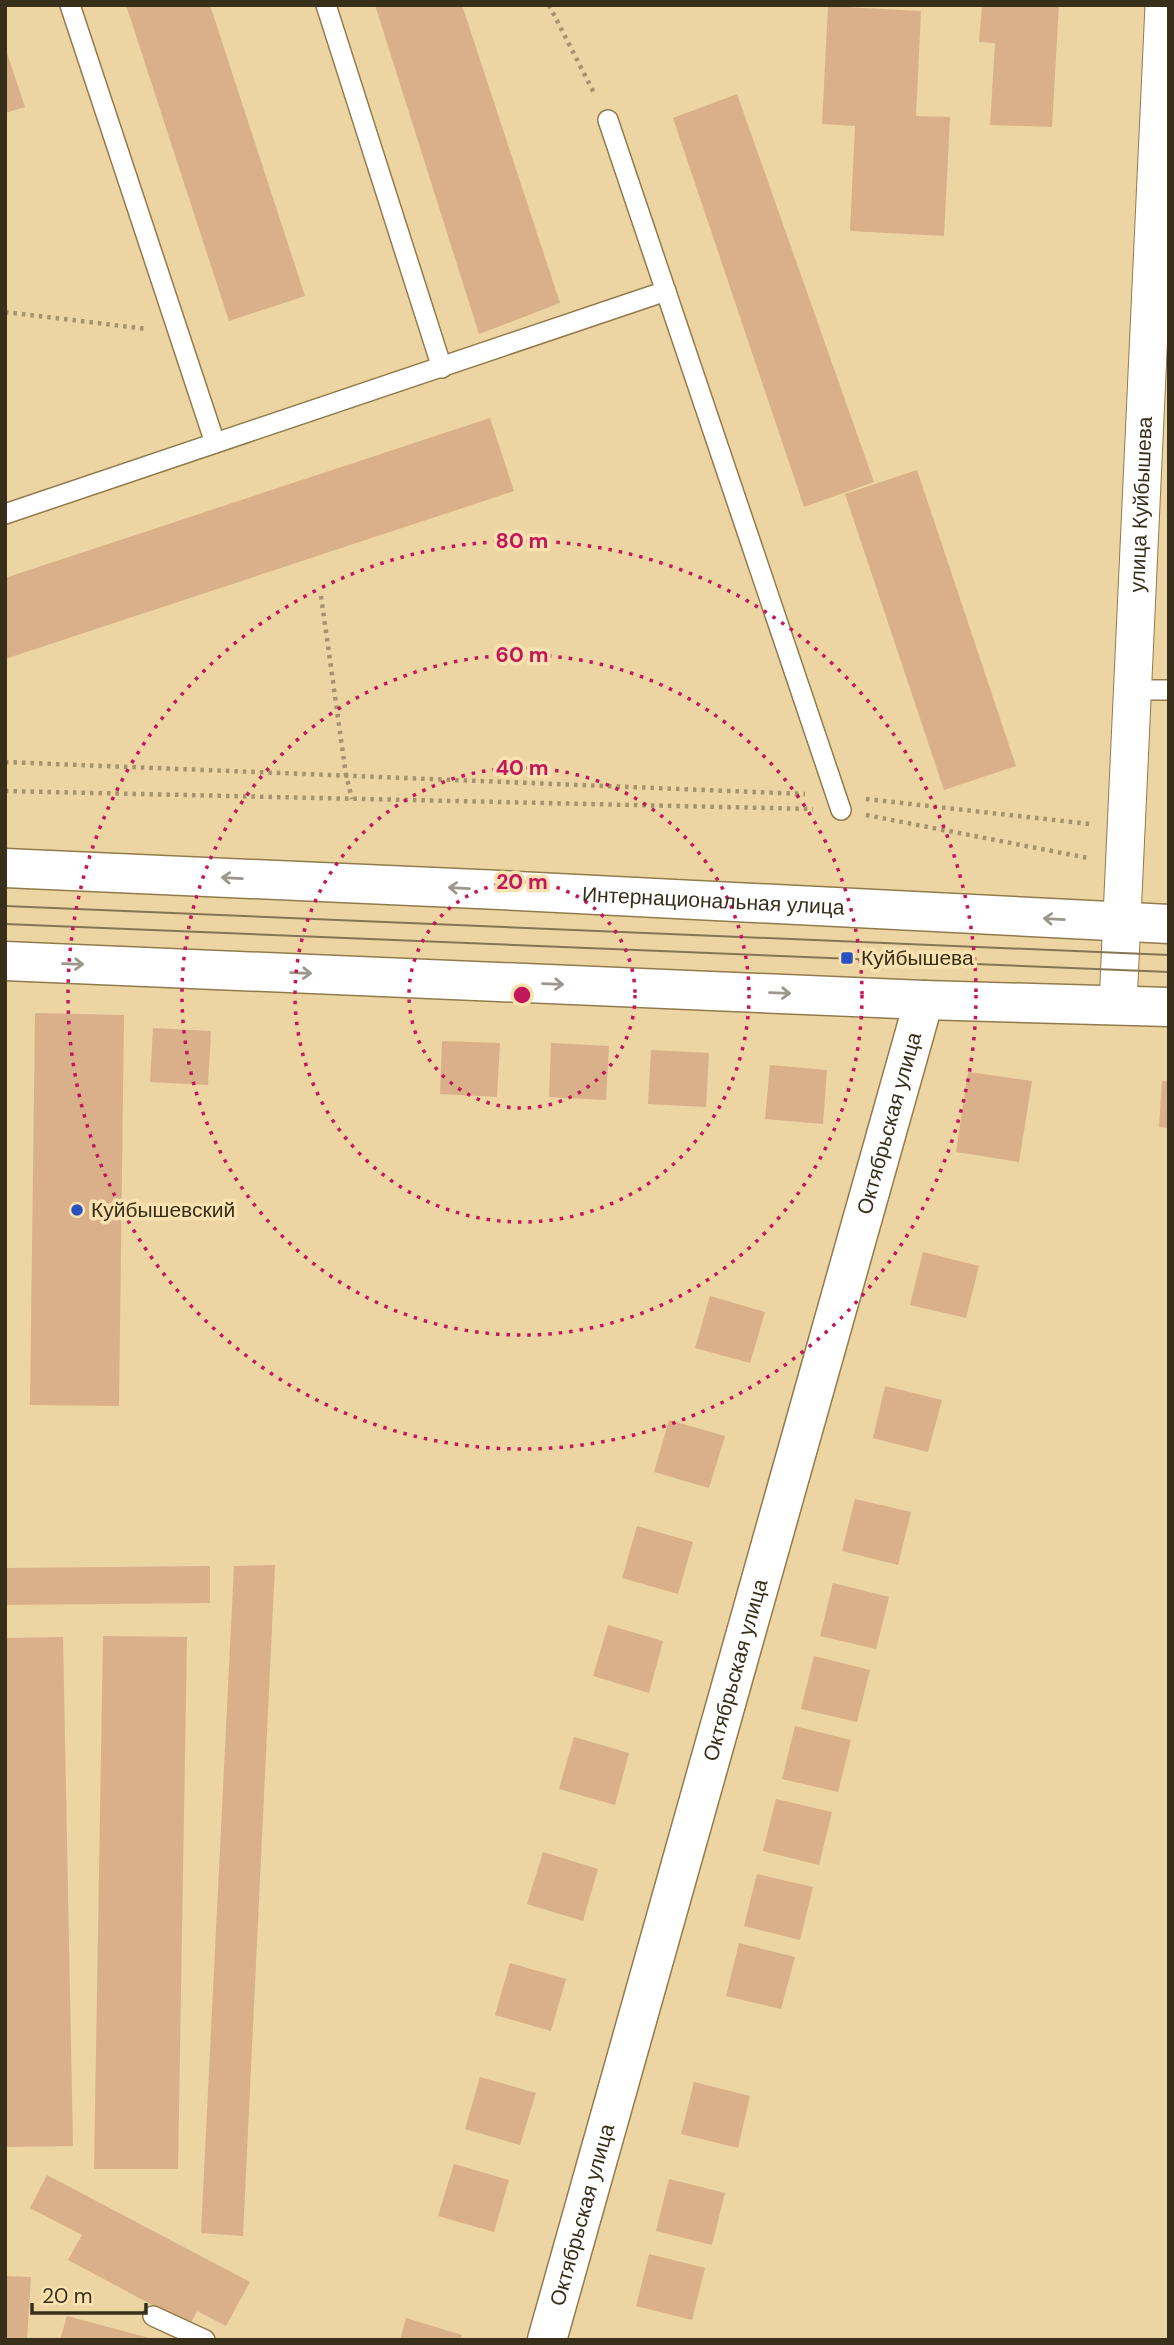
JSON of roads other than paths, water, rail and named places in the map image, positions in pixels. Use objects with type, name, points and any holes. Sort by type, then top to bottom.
[{"type":"main road","name":"Интернациональная улица","points":[[5,868],[1169,924]]},
{"type":"main road","points":[[5,961],[924,1000],[1169,1007]]},
{"type":"main road","name":"Октябрьская улица","points":[[547,2340],[924,1000]]},
{"type":"street","name":"улица Куйбышева","points":[[1118,1004],[1164,5]]},
{"type":"lane","points":[[71,5],[215,443]]},
{"type":"lane","points":[[326,5],[442,368]]},
{"type":"lane","points":[[608,120],[839,803]]},
{"type":"lane","points":[[5,514],[666,291]]},
{"type":"lane","points":[[1132,690],[1169,690]]},
{"type":"lane","points":[[153,2316],[205,2340]]},
{"type":"tram line","points":[[5,906],[1169,955]]},
{"type":"tram line","points":[[5,924],[1169,972]]},
{"type":"place","name":"Куйбышева","points":[[847,958]]},
{"type":"place","name":"Куйбышевский","points":[[77,1210]]}]
